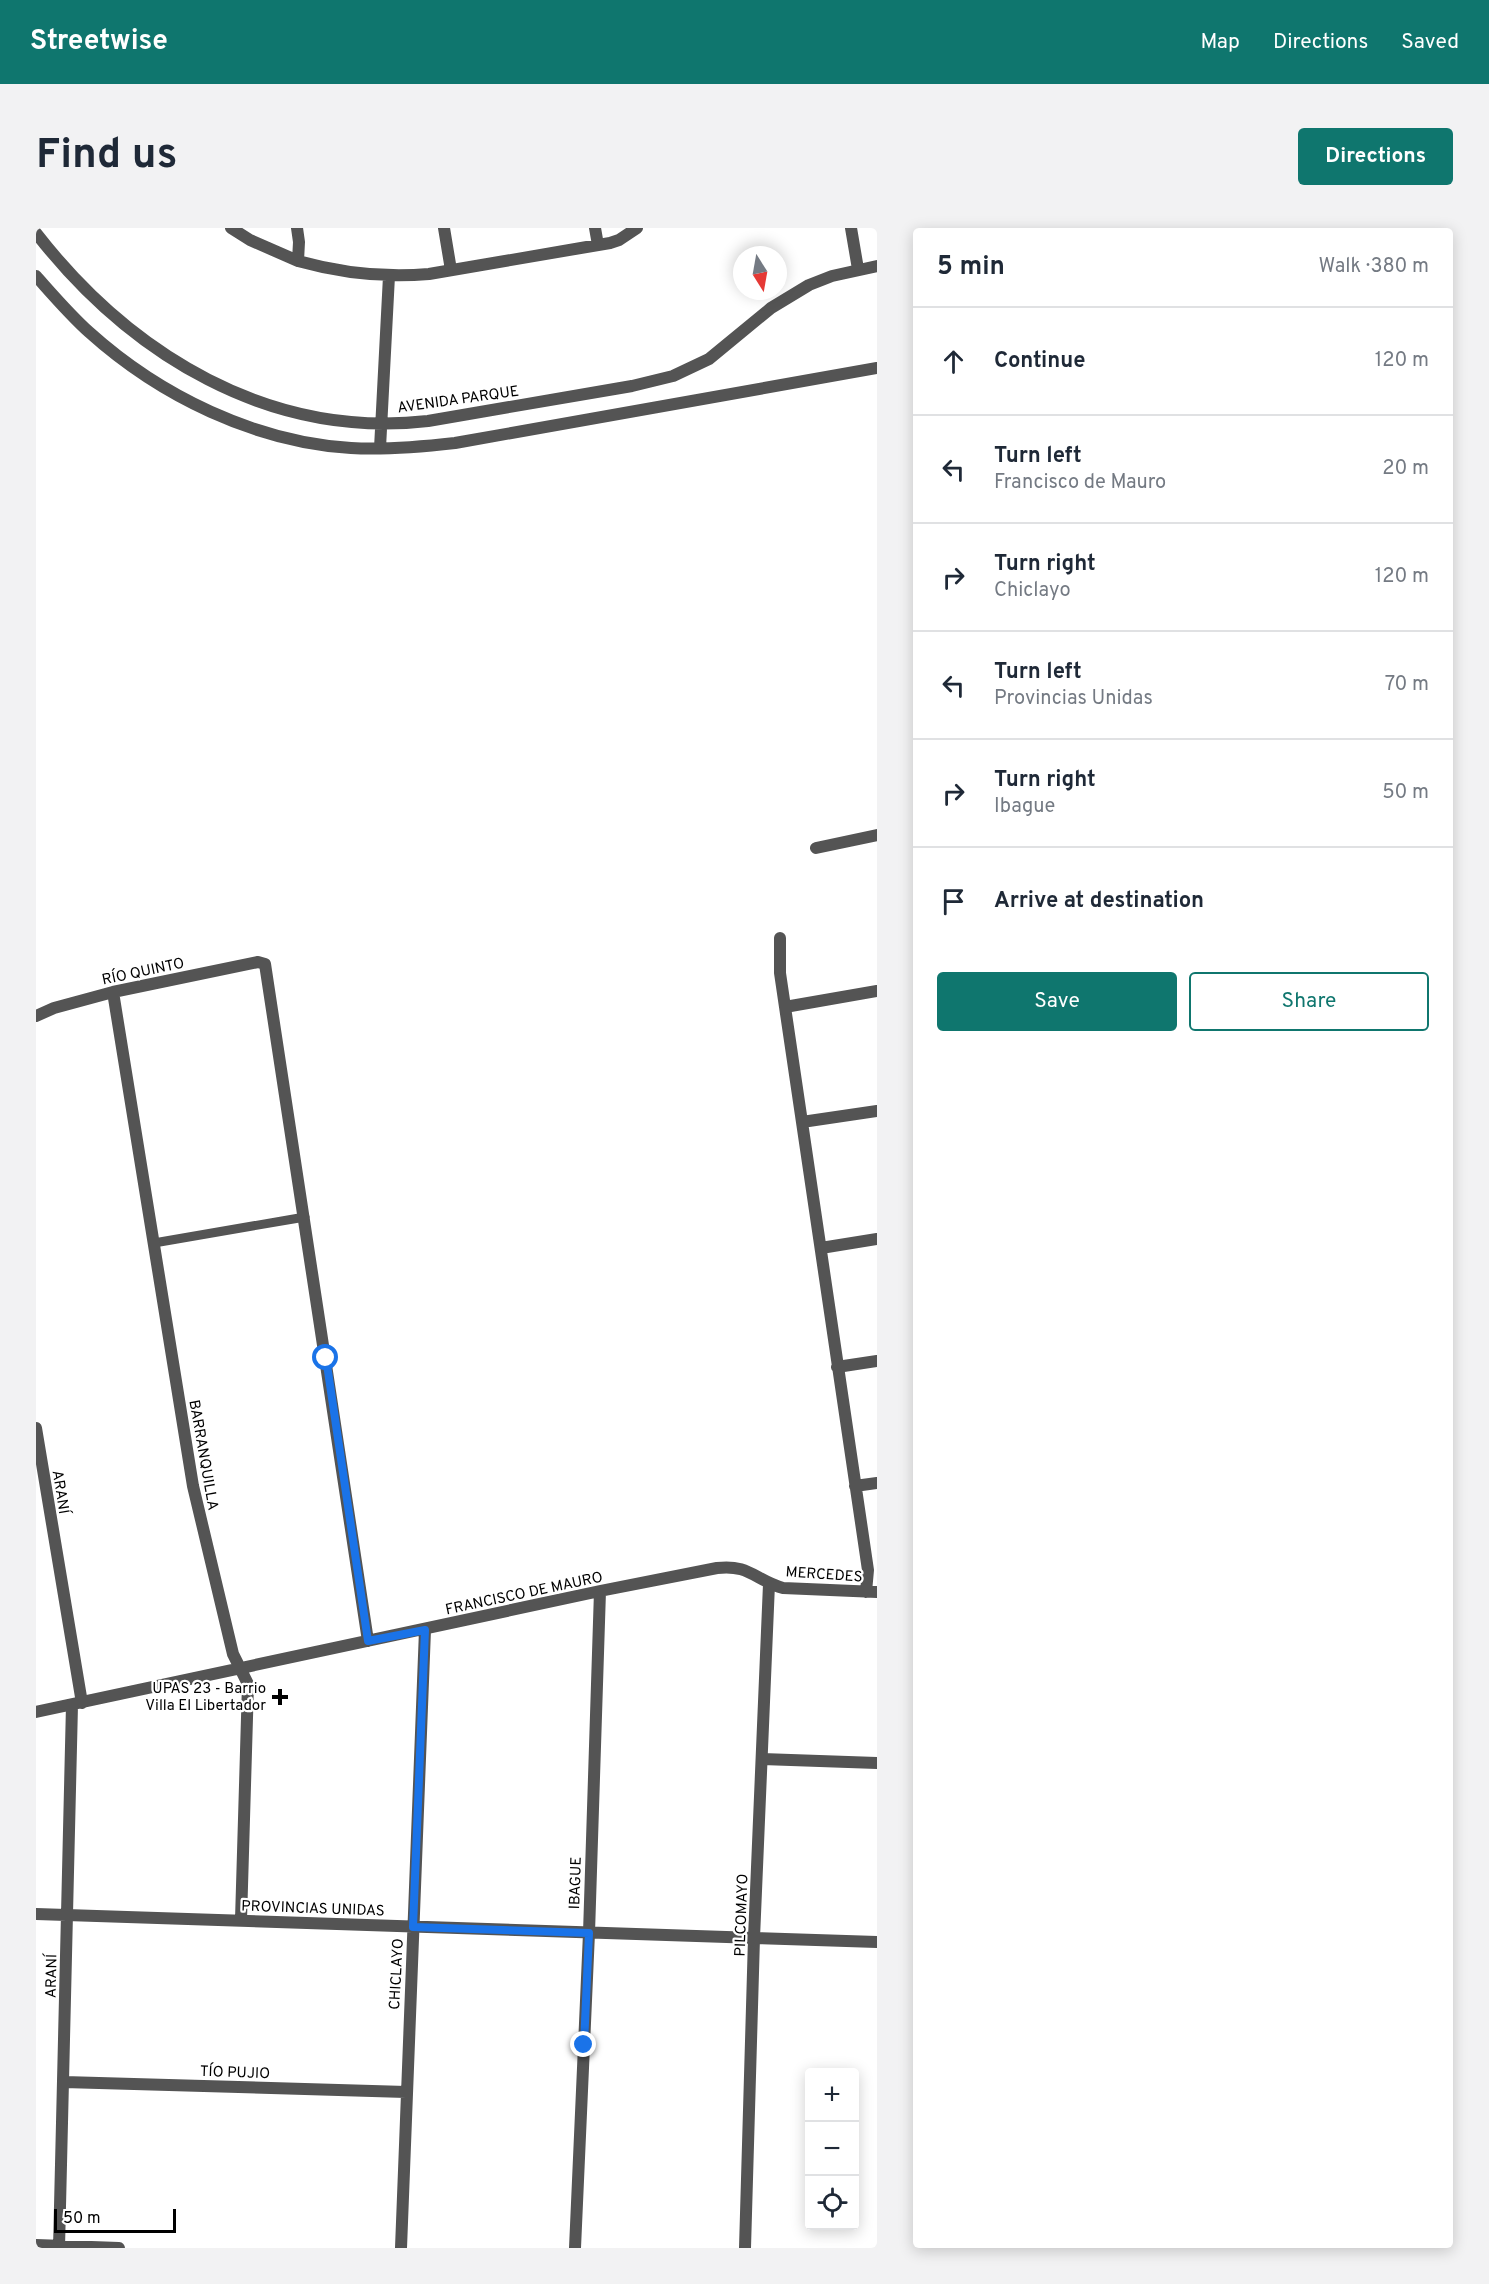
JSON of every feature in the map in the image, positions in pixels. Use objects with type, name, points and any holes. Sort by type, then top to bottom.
[{"type":"street","points":[[231,228],[250,240],[298,261],[368,275],[389,276],[429,274],[598,245],[619,240],[637,228]]},
{"type":"street","points":[[297,228],[298,261]]},
{"type":"street","points":[[444,228],[451,270]]},
{"type":"street","points":[[595,228],[598,245]]},
{"type":"street","points":[[851,228],[858,269]]},
{"type":"street","name":"AVENIDA PARQUE","points":[[36,233],[92,298],[143,341],[199,376],[239,394],[314,418],[380,424],[428,421],[632,386],[673,376],[709,359],[788,296],[809,285],[858,269],[877,266]]},
{"type":"street","points":[[36,276],[89,332],[119,356],[176,394],[243,424],[305,441],[350,448],[408,448],[455,442],[877,368]]},
{"type":"street","points":[[380,448],[389,276]]},
{"type":"street","points":[[816,848],[877,835]]},
{"type":"street","points":[[780,938],[780,973],[872,1592]]},
{"type":"street","name":"RÍO QUINTO","points":[[36,1016],[54,1008],[113,992],[258,962],[265,964],[305,1217]]},
{"type":"street","points":[[785,1007],[877,991]]},
{"type":"street","name":"BARRANQUILLA","points":[[113,992],[193,1486],[233,1654],[248,1684],[241,1920]]},
{"type":"street","points":[[802,1122],[877,1112]]},
{"type":"street","points":[[305,1217],[368,1641]]},
{"type":"street","points":[[821,1248],[877,1239]]},
{"type":"street","points":[[837,1367],[877,1361]]},
{"type":"street","name":"ARANÍ","points":[[36,1428],[77,1704],[66,1914],[59,2247]]},
{"type":"street","points":[[855,1486],[877,1483]]},
{"type":"street","name":"FRANCISCO DE MAURO","points":[[36,1712],[600,1591],[733,1566],[747,1570],[769,1584]]},
{"type":"street","name":"MERCEDES","points":[[769,1584],[783,1588],[872,1592]]},
{"type":"street","name":"PILCOMAYO","points":[[745,2248],[754,1938],[769,1584]]},
{"type":"street","name":"IBAGUE","points":[[575,2248],[589,1933],[600,1591]]},
{"type":"street","name":"CHICLAYO","points":[[401,2248],[425,1630]]},
{"type":"street","points":[[762,1759],[877,1762]]},
{"type":"street","name":"PROVINCIAS UNIDAS","points":[[36,1914],[877,1942]]},
{"type":"street","name":"TÍO PUJIO","points":[[64,2082],[406,2092]]},
{"type":"street","points":[[36,2245],[119,2248]]},
{"type":"lane","points":[[154,1243],[305,1217]]},
{"type":"place","name":"UPAS 23 - Barrio Villa El Libertador","points":[[280,1697]]},
{"type":"route","points":[[326,1358],[368,1641],[425,1630],[413,1927],[589,1933],[584,2045]]}]
